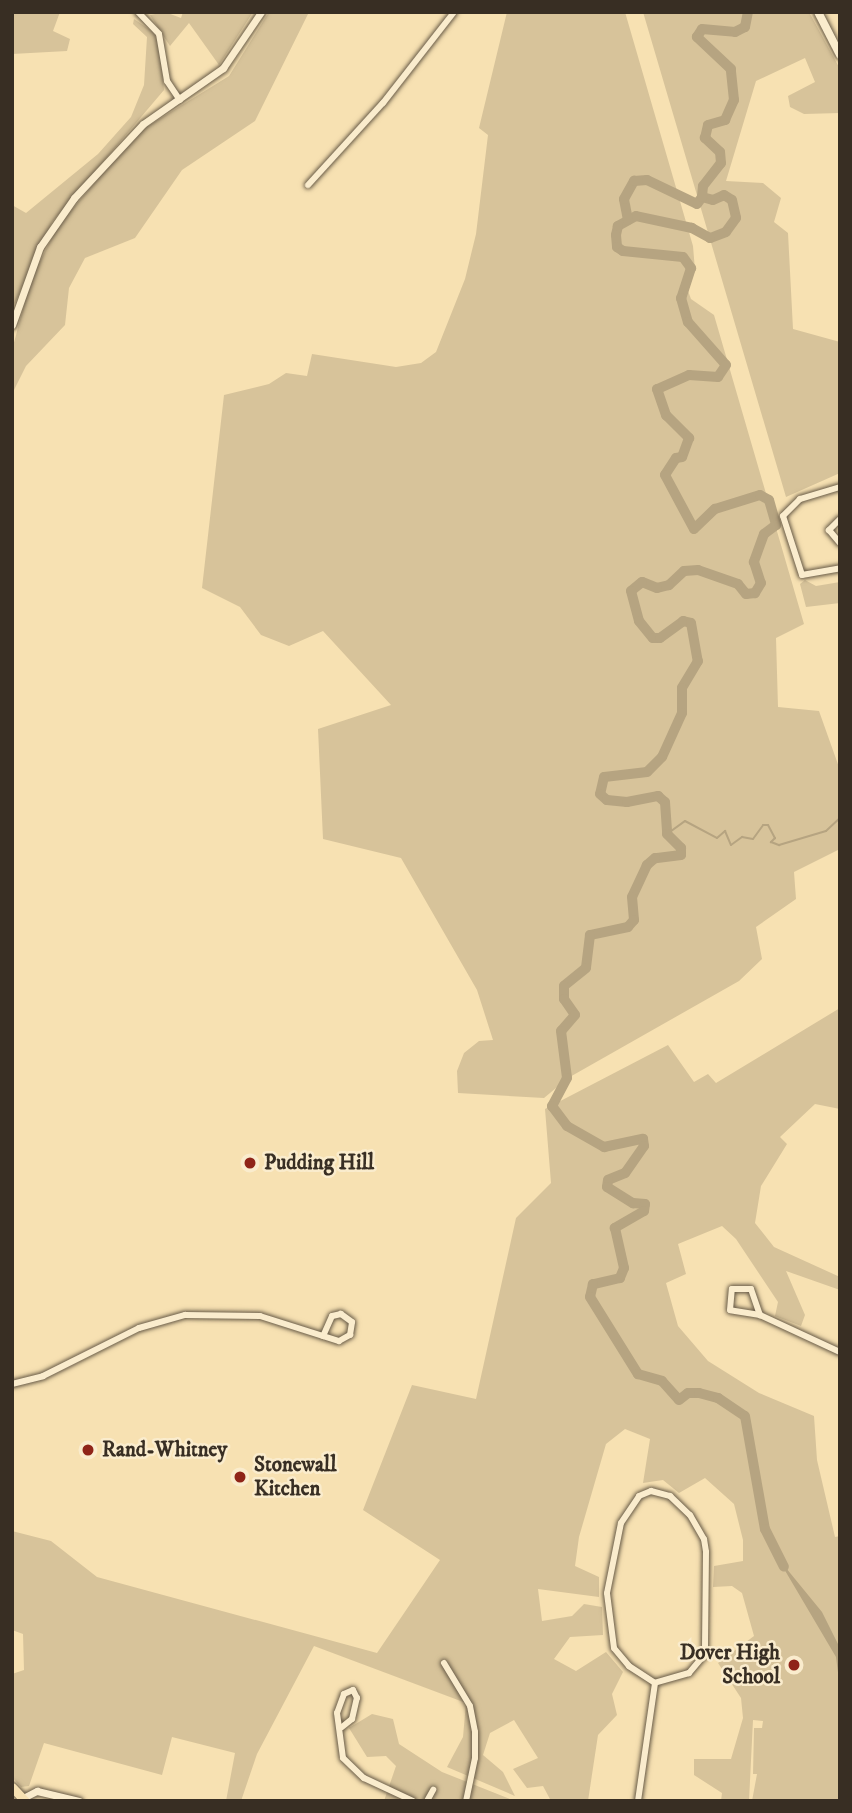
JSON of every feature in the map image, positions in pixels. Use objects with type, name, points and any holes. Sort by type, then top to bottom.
[{"type":"main road","points":[[818,12],[840,55]]},
{"type":"main road","points":[[12,1787],[24,1800]]},
{"type":"street","points":[[138,12],[159,34],[167,81],[180,100]]},
{"type":"street","points":[[12,325],[27,277],[54,224],[133,133],[223,68],[261,12]]},
{"type":"street","points":[[308,185],[383,103],[454,12]]},
{"type":"street","points":[[840,487],[800,499],[783,516],[802,575],[840,568]]},
{"type":"street","points":[[840,519],[829,530],[840,543]]},
{"type":"street","points":[[760,1315],[751,1289],[732,1289],[730,1310],[760,1315],[840,1352]]},
{"type":"street","points":[[12,1384],[43,1376],[139,1328],[184,1315],[260,1316],[323,1336],[343,1340],[352,1331],[352,1322],[341,1314],[332,1315],[323,1336]]},
{"type":"street","points":[[651,1491],[670,1496],[690,1515],[705,1539],[706,1552],[705,1654],[689,1673],[655,1684],[629,1666],[614,1648],[607,1593],[621,1523],[639,1496],[651,1491]]},
{"type":"street","points":[[444,1663],[470,1706],[475,1732],[475,1758],[466,1801]]},
{"type":"street","points":[[638,1801],[655,1684]]},
{"type":"street","points":[[342,1727],[352,1718],[358,1698],[353,1689],[341,1700],[337,1713],[342,1727],[341,1748],[349,1766],[414,1801]]},
{"type":"street","points":[[426,1801],[433,1790]]},
{"type":"street","points":[[24,1800],[37,1791],[79,1801]]},
{"type":"shaded area","points":[[12,12],[60,12],[53,31],[70,39],[67,51],[12,54]]},
{"type":"shaded area","points":[[165,12],[181,18],[183,12],[253,12],[219,65],[189,23],[170,46],[150,15]]},
{"type":"shaded area","points":[[269,12],[309,12],[255,121],[182,170],[135,238],[85,258],[69,288],[65,325],[26,366],[12,394],[12,350],[31,279],[58,226],[137,133],[229,76]]},
{"type":"shaded area","points":[[507,12],[625,12],[693,246],[695,270],[688,291],[691,299],[714,315],[804,624],[776,638],[778,707],[819,711],[840,770],[840,849],[794,872],[796,899],[756,927],[762,959],[739,981],[568,1078],[544,1098],[458,1093],[457,1071],[464,1053],[479,1041],[493,1040],[477,990],[401,858],[323,839],[318,729],[391,705],[323,631],[289,646],[261,635],[240,607],[202,588],[224,395],[269,384],[286,373],[307,376],[312,354],[396,367],[421,363],[436,352],[465,279],[476,234],[488,135],[479,128]]},
{"type":"shaded area","points":[[643,12],[809,12],[840,69],[840,113],[804,114],[790,107],[788,96],[815,82],[805,58],[756,81],[726,181],[763,183],[781,198],[774,222],[788,233],[793,329],[840,342],[840,473],[786,497]]},
{"type":"shaded area","points":[[134,19],[153,32],[159,43],[164,90],[52,222],[14,305],[12,205],[26,213],[98,154],[131,117],[144,85],[147,37],[133,24]]},
{"type":"shaded area","points":[[805,580],[816,586],[840,582],[840,603],[806,607],[800,584]]},
{"type":"shaded area","points":[[840,1008],[840,1109],[815,1104],[780,1137],[787,1144],[761,1186],[755,1223],[774,1247],[840,1277],[840,1290],[786,1271],[805,1315],[801,1326],[775,1316],[778,1302],[736,1239],[722,1226],[678,1244],[686,1274],[666,1283],[678,1326],[708,1361],[759,1393],[814,1416],[817,1460],[835,1537],[840,1536],[840,1801],[752,1801],[757,1774],[753,1774],[754,1728],[762,1728],[763,1721],[753,1720],[749,1801],[721,1801],[722,1793],[694,1775],[694,1759],[731,1759],[743,1718],[741,1698],[718,1663],[754,1636],[742,1593],[732,1586],[713,1587],[714,1566],[743,1561],[743,1540],[734,1504],[705,1478],[679,1493],[663,1480],[643,1483],[650,1439],[625,1429],[606,1444],[579,1537],[575,1566],[599,1577],[599,1597],[538,1589],[542,1621],[572,1616],[584,1604],[602,1607],[603,1635],[570,1637],[554,1659],[576,1671],[606,1652],[623,1672],[612,1694],[617,1715],[598,1735],[588,1801],[551,1801],[543,1786],[527,1788],[513,1769],[538,1758],[514,1720],[490,1733],[483,1755],[503,1772],[515,1796],[447,1767],[463,1737],[466,1703],[314,1646],[257,1754],[241,1801],[226,1801],[235,1753],[172,1737],[162,1775],[44,1743],[29,1786],[21,1787],[12,1777],[12,1674],[24,1670],[23,1634],[12,1630],[12,1531],[51,1541],[97,1577],[377,1653],[440,1560],[363,1510],[412,1385],[476,1399],[516,1218],[551,1183],[545,1109],[668,1045],[694,1082],[708,1074],[716,1083]]},
{"type":"shaded area","points":[[777,1557],[822,1612],[840,1648],[840,1688],[836,1657]]},
{"type":"shaded area","points":[[372,1714],[393,1719],[399,1744],[442,1772],[515,1801],[384,1801],[396,1766],[386,1756],[367,1757],[349,1728]]},
{"type":"waterway","points":[[628,220],[624,199],[634,181],[647,180],[697,204],[702,197],[703,186],[721,163],[720,152],[705,138],[708,125],[725,120],[734,100],[731,69],[697,37],[702,29],[735,32],[745,27],[748,12]]},
{"type":"waterway","points":[[702,197],[713,200],[724,195],[732,200],[736,218],[726,232],[710,238],[692,228],[636,216],[618,226],[616,235],[617,247],[623,251],[683,257],[691,268],[681,298],[688,322],[726,365],[718,377],[689,375],[657,389],[666,415],[689,438],[682,457],[676,458],[665,475],[694,529],[715,509],[760,495],[769,500],[776,525],[764,534],[754,562],[761,583],[755,593],[746,594],[738,584],[698,570],[684,571],[669,585],[657,588],[642,582],[631,591],[639,621],[653,638],[660,638],[683,621],[691,623],[698,661],[682,688],[682,713],[662,757],[647,772],[604,777],[600,794],[607,800],[627,802],[658,796],[665,802],[667,834],[681,848],[681,855],[655,858],[647,865],[632,897],[634,920],[628,927],[590,935],[586,968],[564,986],[564,999],[575,1015],[561,1031],[567,1078],[552,1106],[567,1126],[604,1147],[643,1139],[644,1146],[625,1173],[608,1180],[607,1187],[633,1203],[645,1204],[644,1211],[615,1228],[624,1268],[620,1278],[593,1284],[590,1297],[638,1374],[662,1381],[679,1400],[688,1393],[699,1393],[718,1398],[745,1416],[765,1529],[784,1567]]},
{"type":"waterway","points":[[667,834],[685,821],[717,838],[725,831],[731,845],[742,837],[753,839],[763,825],[768,825],[775,838],[771,842],[779,845],[826,831],[840,818]]},
{"type":"place","name":"Pudding Hill","points":[[250,1163]]},
{"type":"place","name":"Rand-Whitney","points":[[88,1450]]},
{"type":"place","name":"Stonewall Kitchen","points":[[240,1477]]},
{"type":"place","name":"Dover High School","points":[[794,1665]]}]
